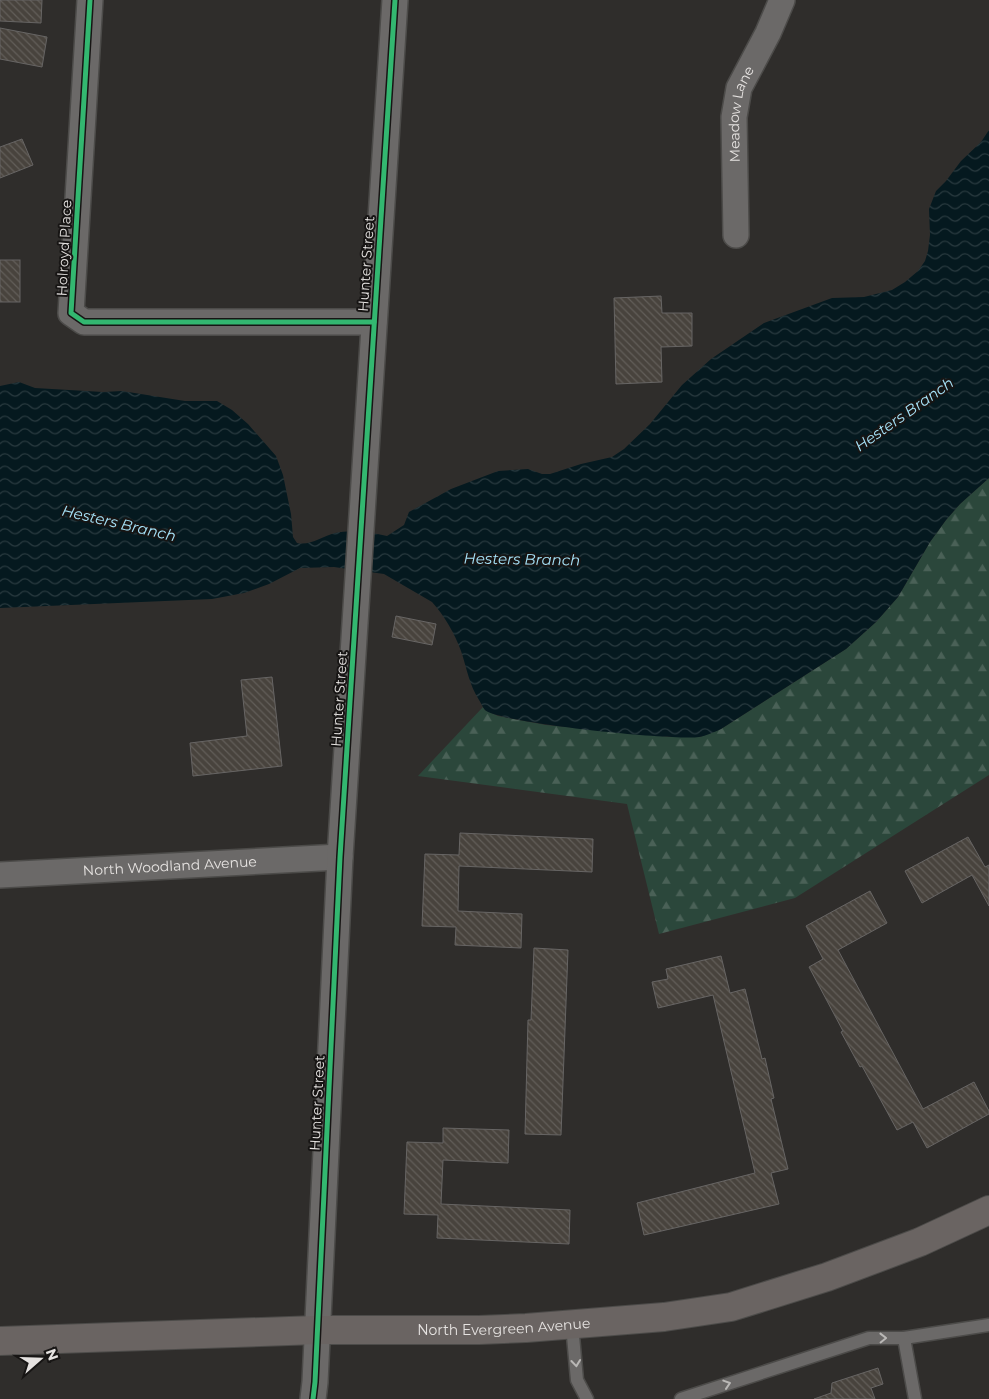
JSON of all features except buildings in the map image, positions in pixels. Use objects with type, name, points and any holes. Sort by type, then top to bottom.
[{"type":"main road","name":"North Evergreen Avenue","points":[[0,1341],[317,1330],[479,1330],[572,1325],[664,1317],[731,1307],[827,1277],[920,1242],[989,1210]]},
{"type":"street","name":"Holroyd Place","points":[[90,0],[71,313],[84,322],[374,322]]},
{"type":"street","name":"Hunter Street","points":[[313,1399],[340,857],[395,0]]},
{"type":"street","name":"Meadow Lane","points":[[736,235],[734,117],[739,88],[768,33],[782,0]]},
{"type":"street","name":"North Woodland Avenue","points":[[0,875],[340,857]]},
{"type":"lane","points":[[681,1399],[869,1338],[904,1338],[989,1324]]},
{"type":"lane","points":[[572,1325],[578,1380],[587,1399]]},
{"type":"lane","points":[[904,1338],[915,1399]]},
{"type":"green space","points":[[989,478],[989,775],[795,898],[659,934],[627,804],[418,776],[483,707],[485,710],[498,716],[546,725],[671,737],[700,737],[721,729],[846,649],[876,622],[898,597],[930,542],[946,520],[960,504]]},
{"type":"water","name":"Hesters Branch","points":[[989,130],[989,478],[960,504],[946,520],[930,542],[898,597],[876,622],[846,649],[721,729],[699,737],[684,738],[625,734],[521,720],[497,715],[485,710],[473,688],[456,638],[441,613],[432,602],[384,574],[334,567],[300,568],[269,584],[244,593],[212,599],[0,608],[0,386],[19,382],[35,388],[103,392],[122,391],[185,401],[217,401],[232,410],[248,424],[276,456],[283,475],[291,514],[293,537],[297,543],[312,542],[330,534],[341,532],[374,533],[387,536],[404,525],[409,512],[451,489],[498,471],[528,469],[542,474],[550,474],[612,457],[624,449],[650,424],[682,385],[711,359],[764,323],[832,298],[864,297],[892,290],[905,282],[918,271],[925,261],[930,235],[929,209],[936,191],[961,161],[981,142]]},
{"type":"cycle path","points":[[90,0],[71,313],[84,322],[374,322]]},
{"type":"cycle path","points":[[313,1399],[340,857],[395,0]]}]
